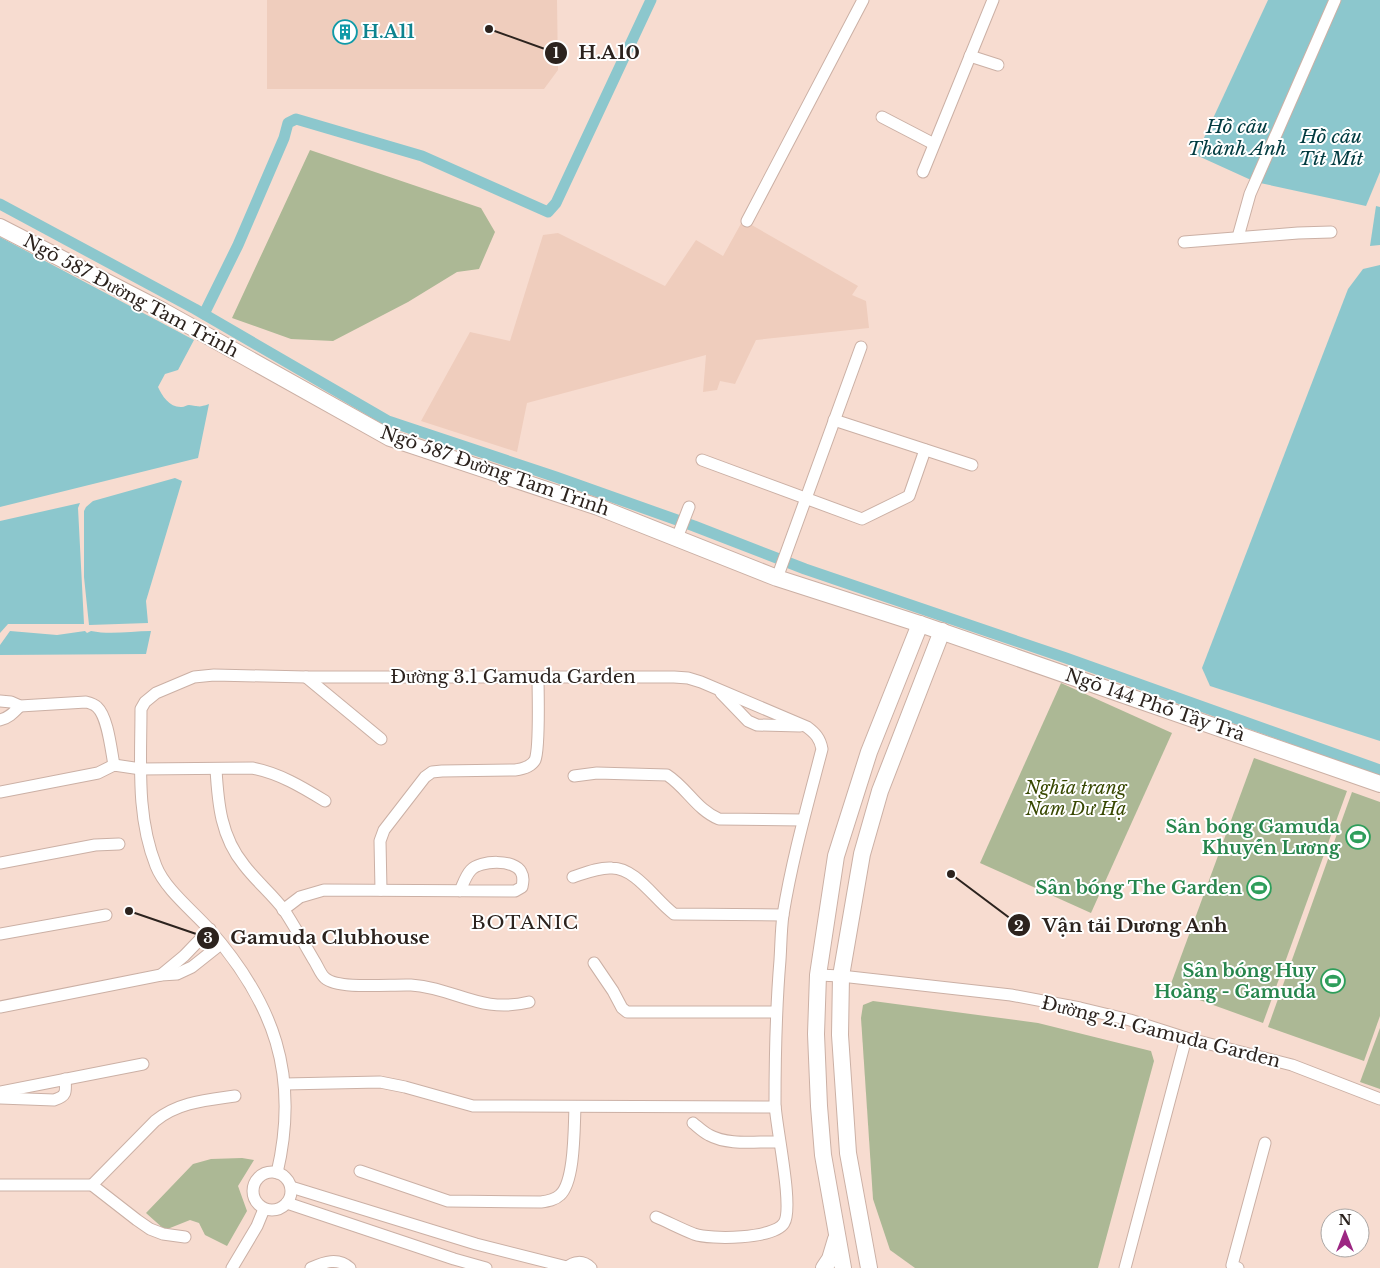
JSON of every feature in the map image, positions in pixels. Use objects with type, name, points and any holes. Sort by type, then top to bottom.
[{"type":"street","points":[[747,221],[863,0]]},
{"type":"street","points":[[923,172],[992,0]]},
{"type":"street","points":[[1238,237],[1250,194],[1335,0]]},
{"type":"street","points":[[970,56],[998,65]]},
{"type":"street","points":[[882,117],[934,144]]},
{"type":"street","name":"Ngõ 587 Đường Tam Trinh","points":[[0,227],[163,311],[390,438],[679,534],[779,573],[931,628]]},
{"type":"street","points":[[1184,242],[1331,232]]},
{"type":"street","points":[[779,573],[860,347]]},
{"type":"street","points":[[834,420],[972,465]]},
{"type":"street","points":[[702,460],[862,519],[909,496],[925,450]]},
{"type":"street","points":[[679,534],[688,511]]},
{"type":"street","points":[[843,1268],[823,1155],[819,1106],[816,1010],[818,975],[836,856],[869,752],[910,648],[931,628]]},
{"type":"street","points":[[871,1264],[848,1153],[840,1035],[842,976],[862,854],[880,792],[933,656],[931,628]]},
{"type":"street","name":"Ngõ 144 Phố Tây Trà","points":[[931,628],[1380,784]]},
{"type":"street","points":[[910,648],[933,656]]},
{"type":"street","name":"Đường 3.1 Gamuda Garden","points":[[277,1172],[283,1149],[286,1110],[285,1084],[280,1055],[270,1020],[242,969],[210,929],[168,884],[156,868],[148,843],[141,809],[141,709],[145,702],[156,694],[194,677],[214,675],[688,678],[807,726]]},
{"type":"street","points":[[306,677],[381,739]]},
{"type":"street","points":[[381,890],[380,841],[384,830],[425,777],[432,772],[442,771],[524,769],[536,759],[538,677]]},
{"type":"street","name":"Đường 3.1 Gamuda Garden","points":[[718,690],[748,721],[757,725],[807,726]]},
{"type":"street","points":[[0,701],[11,702],[20,706],[86,702],[96,705],[102,712],[114,765]]},
{"type":"street","points":[[0,720],[5,719],[20,706]]},
{"type":"street","points":[[656,1217],[704,1236],[757,1236],[780,1229],[786,1222],[788,1204],[776,1107],[776,1012],[783,915],[803,820],[822,749],[821,741],[807,726]]},
{"type":"street","points":[[0,792],[98,773],[114,765],[141,769],[252,768],[266,771],[325,801]]},
{"type":"street","points":[[216,769],[218,803],[222,824],[230,845],[243,864],[284,910],[324,978],[340,984],[427,987],[486,1005],[516,1005],[529,1002]]},
{"type":"street","points":[[574,776],[597,773],[667,775],[675,780],[700,808],[709,815],[720,819],[803,820]]},
{"type":"street","points":[[0,863],[96,845],[119,844]]},
{"type":"street","points":[[284,910],[300,897],[324,890],[381,890],[460,891],[515,891],[522,887],[521,871],[516,865],[508,863],[480,864],[472,869],[460,891]]},
{"type":"street","points":[[573,877],[611,867],[620,869],[631,874],[674,914],[783,915]]},
{"type":"street","points":[[0,934],[106,915]]},
{"type":"street","points":[[161,975],[184,956],[210,929]]},
{"type":"street","points":[[0,1007],[161,975],[177,974],[192,967],[221,944]]},
{"type":"street","points":[[594,964],[613,990],[622,1008],[627,1012],[776,1012]]},
{"type":"street","name":"Đường 2.1 Gamuda Garden","points":[[818,975],[842,976],[1028,998],[1080,1008],[1292,1065],[1380,1099]]},
{"type":"street","points":[[1125,1268],[1186,1038]]},
{"type":"street","points":[[0,1092],[143,1064]]},
{"type":"street","points":[[0,1098],[54,1100],[62,1098],[66,1089],[65,1079]]},
{"type":"street","points":[[285,1084],[380,1082],[473,1106],[776,1107]]},
{"type":"street","points":[[92,1185],[167,1111],[192,1102],[235,1096]]},
{"type":"street","points":[[360,1171],[448,1200],[541,1202],[551,1200],[560,1195],[566,1187],[574,1146],[575,1107]]},
{"type":"street","points":[[693,1123],[709,1135],[719,1139],[779,1142]]},
{"type":"street","points":[[1238,1268],[1232,1265],[1265,1143]]},
{"type":"street","points":[[270,1172],[277,1172],[288,1180],[291,1187],[291,1196],[287,1203],[280,1208],[272,1210],[258,1204],[252,1192],[257,1178],[270,1172]]},
{"type":"street","points":[[0,1185],[92,1185],[150,1229],[163,1234],[185,1237]]},
{"type":"street","points":[[291,1187],[476,1244],[566,1267],[582,1262],[591,1268]]},
{"type":"street","points":[[287,1203],[486,1268]]},
{"type":"street","points":[[232,1268],[257,1226],[264,1208]]},
{"type":"street","points":[[824,1268],[830,1259],[837,1237]]},
{"type":"street","points":[[470,1264],[476,1244]]},
{"type":"street","points":[[311,1268],[325,1261],[336,1261],[350,1268]]},
{"type":"shaded area","points":[[267,0],[557,0],[558,70],[544,89],[267,89]]},
{"type":"shaded area","points":[[743,220],[858,286],[852,295],[866,301],[869,328],[756,340],[735,384],[720,381],[717,390],[703,392],[706,355],[527,403],[517,452],[421,421],[470,332],[510,341],[543,235],[558,233],[665,286],[696,240],[723,256]]},
{"type":"green space","points":[[310,150],[481,208],[495,232],[479,269],[457,272],[408,302],[333,341],[291,339],[232,318]]},
{"type":"green space","name":"Nghĩa trang Nam Dư Hạ","points":[[1061,683],[1172,733],[1091,913],[980,863]]},
{"type":"green space","name":"Sân bóng The Garden","points":[[1254,758],[1347,791],[1263,1023],[1169,989]]},
{"type":"green space","name":"Sân bóng Huy Hoàng - Gamuda","points":[[1352,792],[1380,802],[1380,1016],[1364,1061],[1268,1027]]},
{"type":"green space","points":[[873,1001],[1038,1023],[1151,1051],[1154,1061],[1098,1268],[915,1268],[890,1250],[873,1199],[861,1018],[863,1005]]},
{"type":"green space","points":[[1380,1028],[1380,1089],[1360,1082]]},
{"type":"green space","points":[[242,1158],[254,1160],[238,1186],[247,1211],[227,1246],[205,1235],[199,1223],[190,1220],[165,1230],[146,1213],[193,1164],[211,1159]]},
{"type":"water","name":"Hồ câu Thành Anh","points":[[1268,0],[1331,0],[1251,180],[1196,155]]},
{"type":"water","name":"Hồ câu Tít Mít","points":[[1341,0],[1380,0],[1380,172],[1366,206],[1260,183]]},
{"type":"water","points":[[1376,206],[1380,207],[1380,245],[1370,246]]},
{"type":"water","points":[[0,237],[194,340],[178,370],[165,374],[158,387],[164,398],[174,406],[209,404],[198,458],[0,507]]},
{"type":"water","points":[[1380,265],[1380,741],[1210,686],[1202,668],[1348,289],[1363,269]]},
{"type":"water","points":[[175,478],[182,481],[146,601],[148,623],[89,625],[84,577],[84,511],[86,507],[93,501]]},
{"type":"water","points":[[80,503],[78,508],[84,624],[8,624],[0,633],[0,521]]},
{"type":"water","points":[[10,631],[57,635],[85,631],[87,633],[91,631],[114,633],[151,631],[146,654],[0,655],[0,645]]},
{"type":"waterway","points":[[204,314],[238,245],[284,138],[288,123],[296,119],[422,156],[548,212],[556,203],[651,0]]},
{"type":"waterway","points":[[0,204],[195,309],[388,421],[556,477],[694,526],[805,569],[1066,658],[1380,770]]},
{"type":"place","name":"H.A10","points":[[489,29]]},
{"type":"place","name":"H.A11","points":[[345,32]]},
{"type":"place","name":"Sân bóng Gamuda Khuyến Lương","points":[[1358,837]]},
{"type":"place","name":"Vận tải Dương Anh","points":[[951,874]]},
{"type":"place","name":"Sân bóng The Garden","points":[[1259,888]]},
{"type":"place","name":"Gamuda Clubhouse","points":[[129,911]]},
{"type":"place","name":"Sân bóng Huy Hoàng - Gamuda","points":[[1333,981]]},
{"type":"district","name":"BOTANIC","points":[[525,922]]}]
